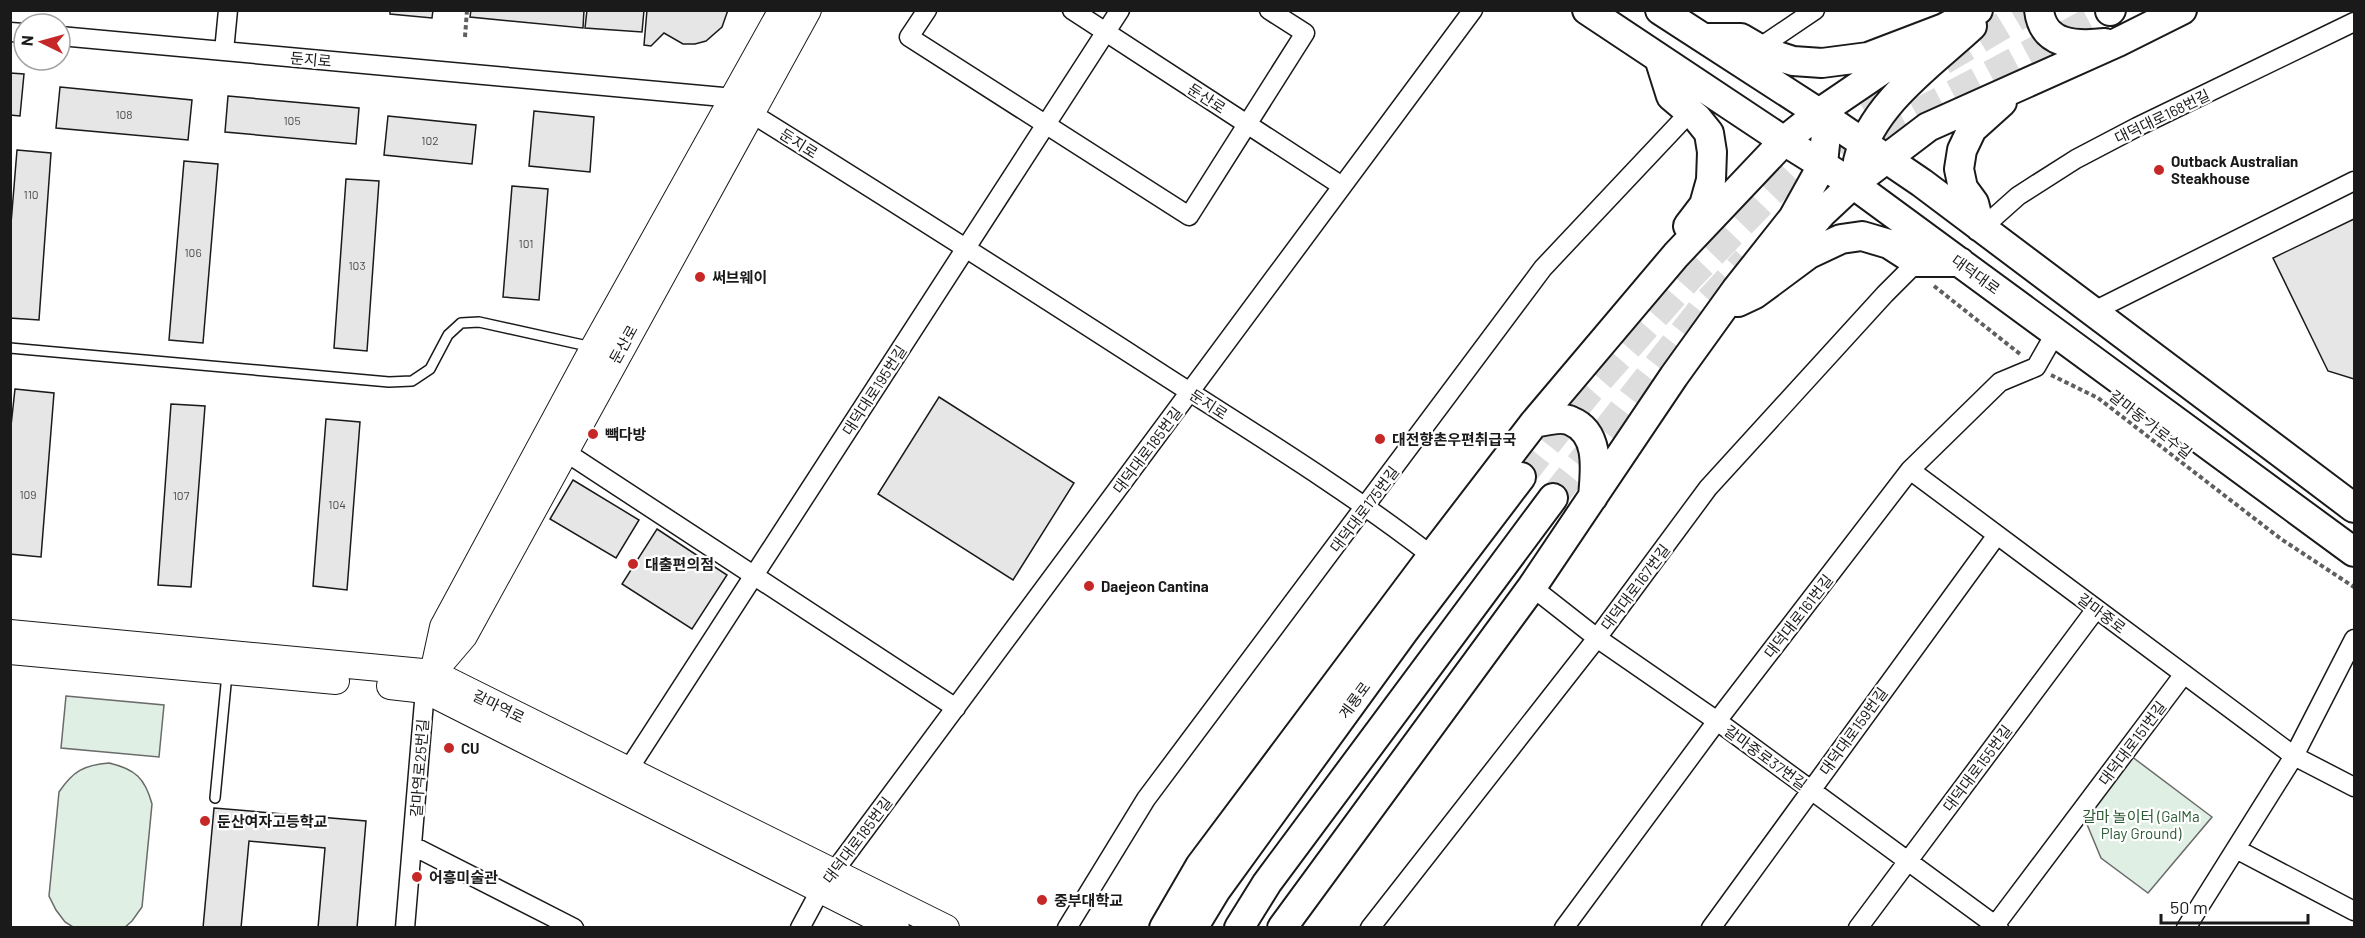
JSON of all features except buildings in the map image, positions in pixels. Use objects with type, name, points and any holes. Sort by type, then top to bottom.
[{"type":"main road","name":"둔산로","points":[[742,105],[782,10]]},
{"type":"main road","name":"둔산로","points":[[429,681],[443,627],[605,353],[742,105],[808,10]]},
{"type":"main road","name":"대덕대로","points":[[1587,10],[1784,141],[1853,183],[2355,552]]},
{"type":"main road","points":[[1660,10],[1874,150],[2355,508]]},
{"type":"main road","points":[[1164,927],[1200,866],[1432,556],[1534,423],[1676,255],[1784,141],[1819,112],[1944,28],[1978,10]]},
{"type":"main road","points":[[1674,376],[1738,302],[1853,183],[1874,150],[1901,91],[1988,10]]},
{"type":"main road","points":[[2039,10],[2040,22],[2058,40],[2078,46],[2118,42]]},
{"type":"main road","points":[[1874,150],[2118,42],[2182,10]]},
{"type":"main road","points":[[1705,38],[1741,38],[1792,61],[1822,63],[1868,57],[1944,28]]},
{"type":"main road","points":[[1659,58],[1671,96],[1709,133],[1712,152],[1711,180],[1704,205],[1682,234],[1676,255]]},
{"type":"main road","points":[[1981,229],[1974,203],[1963,188],[1959,169],[1962,150],[1972,129],[2021,84]]},
{"type":"main road","points":[[1282,927],[1532,586],[1674,376],[1736,290],[1793,219],[1823,164],[1826,134],[1819,112]]},
{"type":"main road","points":[[1738,302],[1755,294],[1809,254],[1841,239],[1862,236],[1889,244],[1924,273],[1960,262]]},
{"type":"main road","name":"둔산로","points":[[429,681],[464,636],[564,451],[605,353]]},
{"type":"main road","points":[[1534,423],[1570,420],[1583,429],[1594,451],[1593,497]]},
{"type":"main road","name":"계룡로","points":[[1193,927],[1215,890],[1404,631],[1521,477]]},
{"type":"main road","points":[[1239,927],[1268,883],[1554,498]]},
{"type":"main road","name":"갈마역로","points":[[11,649],[429,681],[628,770],[827,881],[896,927]]},
{"type":"main road","name":"갈마역로","points":[[11,649],[227,672],[429,681],[827,881],[946,927]]},
{"type":"street","points":[[224,51],[228,10]]},
{"type":"street","points":[[927,10],[909,37],[1189,216],[1305,33],[1269,10]]},
{"type":"street","name":"둔산로","points":[[1072,10],[1342,186]]},
{"type":"street","name":"대덕대로195번길","points":[[628,770],[1119,10]]},
{"type":"street","name":"대덕대로185번길","points":[[800,927],[827,881],[1473,10]]},
{"type":"street","points":[[1759,48],[1815,10]]},
{"type":"street","name":"대덕대로168번길","points":[[1981,229],[2018,196],[2076,159],[2147,122],[2355,22]]},
{"type":"street","name":"둔지로","points":[[72,37],[742,105],[966,247],[1366,507],[1432,556]]},
{"type":"street","name":"대덕대로175번길","points":[[1067,927],[1146,799],[1543,268],[1690,112]]},
{"type":"street","points":[[2092,312],[2355,182]]},
{"type":"street","name":"대덕대로167번길","points":[[1370,927],[1597,638],[1708,488],[1885,294],[1924,273]]},
{"type":"street","points":[[2036,367],[2056,332]]},
{"type":"street","name":"대덕대로161번길","points":[[1564,927],[1717,721],[1910,470],[2001,382],[2036,367]]},
{"type":"street","points":[[564,451],[956,708]]},
{"type":"street","name":"갈마중로","points":[[1910,470],[2294,756],[2355,787]]},
{"type":"street","name":"대덕대로159번길","points":[[1710,927],[1996,535]]},
{"type":"street","name":"갈마중로37번길","points":[[1532,586],[1597,638],[1717,721],[1995,927]]},
{"type":"street","name":"대덕대로155번길","points":[[1858,927],[2096,609]]},
{"type":"street","points":[[2186,927],[2294,756],[2355,639]]},
{"type":"street","name":"대덕대로151번길","points":[[1995,927],[2184,674]]},
{"type":"street","name":"갈마역로25번길","points":[[405,927],[429,681]]},
{"type":"street","points":[[412,846],[574,927]]},
{"type":"street","points":[[2236,849],[2355,911]]},
{"type":"lane","points":[[10,348],[389,382],[412,381],[430,369],[448,335],[460,323],[479,322],[605,353]]},
{"type":"lane","points":[[215,798],[227,672]]},
{"type":"path","points":[[465,37],[467,10]]},
{"type":"path","name":"갈마동 가로수길","points":[[1924,273],[2036,367],[2098,398],[2281,539],[2355,587]]},
{"type":"green space","points":[[66,696],[164,705],[159,757],[61,748]]},
{"type":"green space","name":"갈마 놀이터 (GalMa Play Ground)","points":[[2131,756],[2212,817],[2148,893],[2101,858],[2081,810]]},
{"type":"green space","points":[[109,763],[126,768],[138,776],[146,787],[152,804],[142,907],[124,928],[73,927],[65,922],[49,896],[59,792],[80,770],[93,765]]},
{"type":"tunnel","points":[[1943,61],[2029,10]]},
{"type":"tunnel","points":[[1814,186],[1831,167],[1883,131],[2110,11]]},
{"type":"tunnel","points":[[1521,477],[1587,394],[1689,278],[1812,151],[1862,108],[1906,83]]},
{"type":"tunnel","points":[[1553,498],[1704,306],[1746,260]]},
{"type":"place","name":"Outback Australian Steakhouse","points":[[2159,170]]},
{"type":"place","name":"써브웨이","points":[[700,277]]},
{"type":"place","name":"빽다방","points":[[593,434]]},
{"type":"place","name":"대전향촌우편취급국","points":[[1380,439]]},
{"type":"place","name":"대출편의점","points":[[633,564]]},
{"type":"place","name":"Daejeon Cantina","points":[[1089,586]]},
{"type":"place","name":"CU","points":[[449,748]]},
{"type":"place","name":"둔산여자고등학교","points":[[205,821]]},
{"type":"place","name":"어흥미술관","points":[[417,877]]},
{"type":"place","name":"중부대학교","points":[[1042,900]]}]
